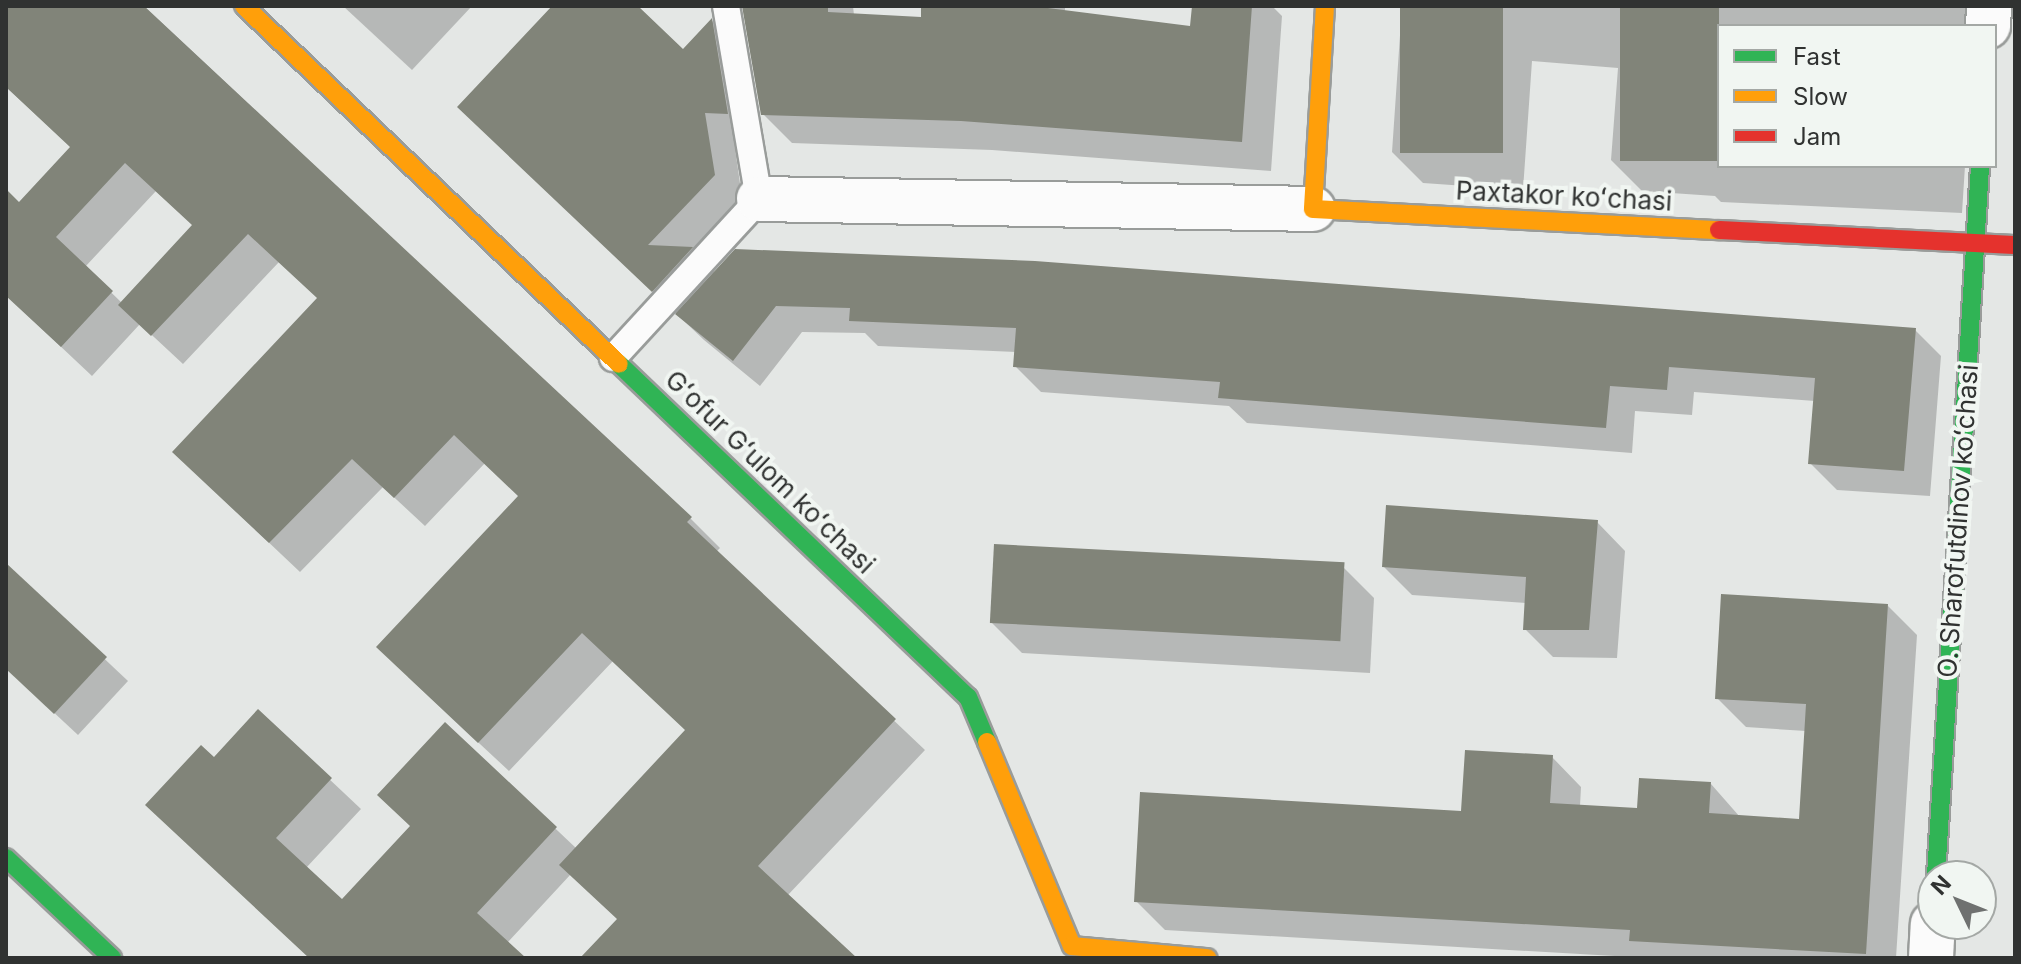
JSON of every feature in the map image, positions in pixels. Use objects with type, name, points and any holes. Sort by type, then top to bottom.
[{"type":"street","name":"Gʻofur Gʻulom koʻchasi","points":[[244,6],[968,697],[1072,946],[1207,958]]},
{"type":"street","points":[[759,199],[1313,209],[1325,6]]},
{"type":"street","name":"O. Sharofutdinov koʻchasi","points":[[1937,860],[1980,168]]},
{"type":"street","name":"Paxtakor koʻchasi","points":[[1313,209],[2015,245]]},
{"type":"street","points":[[6,858],[112,958]]},
{"type":"lane","points":[[613,358],[759,199],[726,6]]},
{"type":"building","points":[[6,6],[144,6],[692,517],[687,522],[896,719],[758,866],[857,958],[580,958],[617,919],[559,865],[685,730],[582,633],[478,743],[376,647],[518,496],[454,435],[394,498],[352,459],[269,543],[172,452],[317,298],[248,234],[151,336],[118,305],[192,225],[125,163],[56,237],[113,291],[61,347],[6,296],[6,189],[19,202],[70,147],[6,87]]},
{"type":"building","points":[[552,6],[638,6],[683,49],[712,18],[728,114],[705,113],[715,175],[648,245],[693,247],[652,292],[457,107]]},
{"type":"building","points":[[742,6],[828,6],[828,12],[921,17],[921,6],[1032,6],[1190,26],[1192,6],[1252,6],[1242,142],[961,121],[761,115]]},
{"type":"building","points":[[1400,6],[1503,6],[1503,153],[1400,153]]},
{"type":"building","points":[[1620,6],[1719,6],[1717,161],[1620,161]]},
{"type":"building","points":[[735,249],[1035,261],[1916,328],[1904,471],[1808,464],[1815,378],[1669,367],[1667,390],[1610,386],[1606,428],[1218,398],[1220,382],[1013,367],[1016,328],[849,321],[850,308],[776,306],[733,361],[675,314]]},
{"type":"building","points":[[1386,505],[1598,520],[1589,630],[1523,630],[1526,577],[1382,567]]},
{"type":"building","points":[[994,544],[1345,562],[1340,641],[990,623]]},
{"type":"building","points":[[6,563],[107,657],[54,714],[6,669]]},
{"type":"building","points":[[1721,594],[1888,604],[1866,954],[1629,941],[1630,930],[1134,902],[1140,792],[1461,811],[1465,750],[1553,755],[1550,803],[1637,808],[1639,778],[1711,782],[1709,813],[1799,819],[1806,704],[1715,699]]},
{"type":"building","points":[[258,709],[332,778],[276,838],[342,899],[410,826],[377,795],[445,722],[557,827],[477,913],[526,958],[309,958],[145,805],[201,745],[214,757]]},
{"type":"traffic: fast","points":[[1937,860],[1980,168]]},
{"type":"traffic: fast","points":[[619,364],[968,697],[987,742]]},
{"type":"traffic: fast","points":[[6,858],[112,958]]},
{"type":"traffic: slow","points":[[244,6],[619,364]]},
{"type":"traffic: slow","points":[[1325,6],[1313,209],[1719,230]]},
{"type":"traffic: slow","points":[[987,742],[1072,946],[1207,958]]},
{"type":"traffic: jam","points":[[1719,230],[2015,245]]}]
